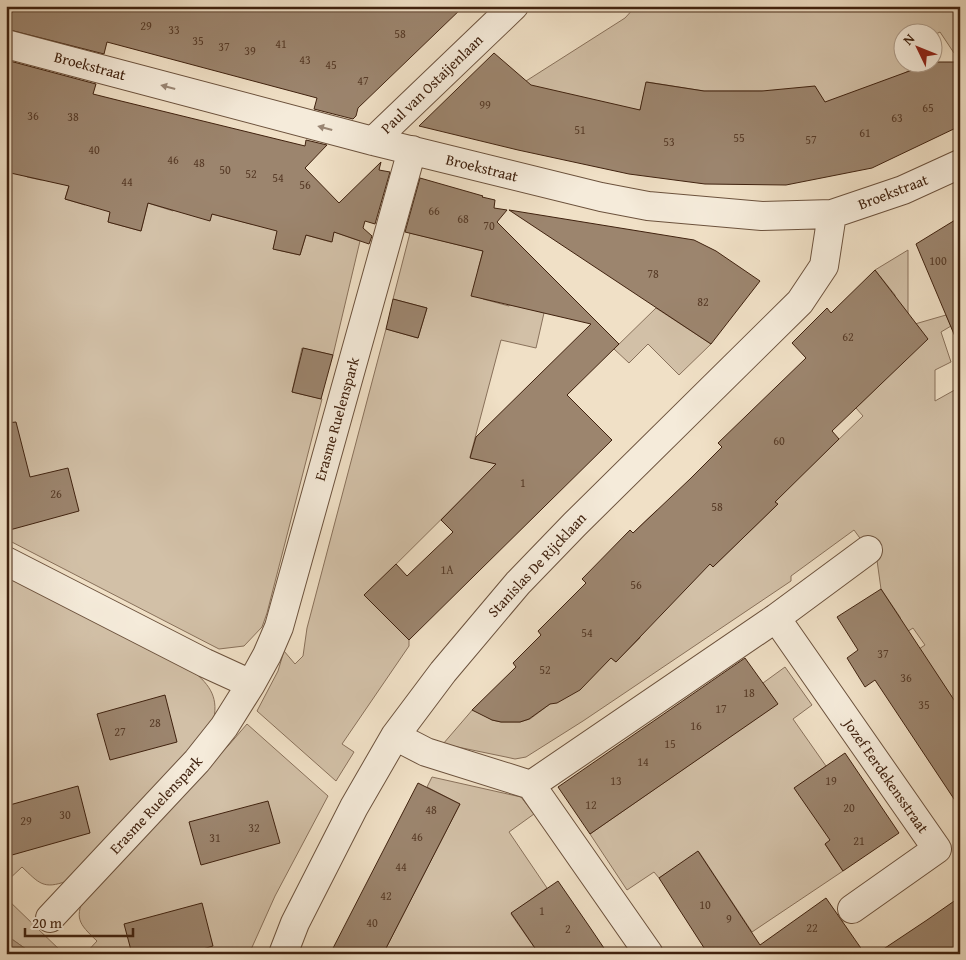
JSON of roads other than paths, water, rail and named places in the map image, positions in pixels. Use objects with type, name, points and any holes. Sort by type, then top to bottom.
[{"type":"street","name":"Paul van Ostaijenlaan","points":[[372,141],[514,6]]},
{"type":"street","name":"Broekstraat","points":[[6,44],[372,141],[601,197],[648,206],[762,216],[832,214],[903,190],[960,164]]},
{"type":"street","name":"Erasme Ruelenspark","points":[[50,918],[197,761],[224,726],[267,656],[279,627],[412,150]]},
{"type":"street","name":"Stanislas De Rijcklaan","points":[[283,954],[295,922],[354,807],[395,736],[475,632],[523,579],[575,524],[800,302],[824,266],[832,214]]},
{"type":"street","points":[[531,785],[776,618],[868,550]]},
{"type":"street","points":[[6,561],[205,663],[251,684]]},
{"type":"street","name":"Jozef Eerdekensstraat","points":[[776,618],[938,849],[852,909]]},
{"type":"street","points":[[395,736],[426,752],[531,785],[649,954]]}]
